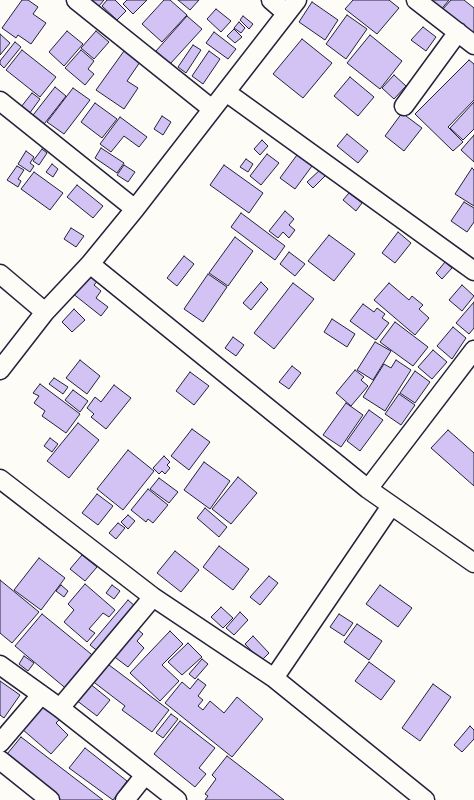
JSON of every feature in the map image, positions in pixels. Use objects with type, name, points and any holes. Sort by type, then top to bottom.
[{"type":"street","points":[[76,0],[212,109]]},
{"type":"street","points":[[0,370],[45,312],[90,264],[135,209],[292,6],[271,0]]},
{"type":"street","points":[[416,0],[474,45]]},
{"type":"street","points":[[404,106],[458,32]]},
{"type":"street","points":[[226,92],[474,271]]},
{"type":"street","points":[[0,101],[135,209]]},
{"type":"street","points":[[90,264],[390,506],[474,563]]},
{"type":"street","points":[[0,274],[45,312]]},
{"type":"street","points":[[368,488],[474,350]]},
{"type":"street","points":[[0,479],[153,597],[274,678],[425,800]]},
{"type":"street","points":[[274,678],[390,506]]},
{"type":"street","points":[[60,708],[153,597]]},
{"type":"street","points":[[0,665],[60,708],[177,800]]},
{"type":"street","points":[[0,743],[41,695]]},
{"type":"street","points":[[0,760],[50,800]]},
{"type":"street","points":[[125,800],[145,776]]},
{"type":"building","points":[[22,0],[28,0],[38,7],[33,14],[46,23],[31,44],[18,35],[16,38],[2,28]]},
{"type":"building","points":[[104,0],[99,6],[92,1]]},
{"type":"building","points":[[107,0],[115,0],[126,11],[117,20],[102,6]]},
{"type":"building","points":[[127,0],[147,0],[133,14],[123,4]]},
{"type":"building","points":[[164,0],[170,0],[187,15],[162,42],[142,24]]},
{"type":"building","points":[[178,0],[199,0],[190,10]]},
{"type":"building","points":[[353,0],[389,0],[399,8],[377,34],[345,9]]},
{"type":"building","points":[[427,0],[449,0],[440,11]]},
{"type":"building","points":[[451,0],[464,0],[474,8],[474,37],[442,10]]},
{"type":"building","points":[[312,2],[338,20],[325,40],[299,22]]},
{"type":"building","points":[[216,9],[231,21],[221,32],[207,19]]},
{"type":"building","points":[[347,15],[367,29],[346,59],[326,44]]},
{"type":"building","points":[[187,16],[202,29],[170,64],[156,51]]},
{"type":"building","points":[[243,16],[253,24],[249,29],[240,20]]},
{"type":"building","points":[[239,22],[245,28],[241,33],[234,28]]},
{"type":"building","points":[[423,27],[436,37],[426,51],[411,40]]},
{"type":"building","points":[[234,29],[242,37],[235,43],[227,36]]},
{"type":"building","points":[[67,31],[83,44],[64,66],[49,52]]},
{"type":"building","points":[[96,31],[109,42],[94,59],[81,48]]},
{"type":"building","points":[[214,32],[236,49],[228,59],[206,43]]},
{"type":"building","points":[[0,34],[10,43],[0,55]]},
{"type":"building","points":[[370,35],[402,61],[380,89],[347,63]]},
{"type":"building","points":[[302,39],[332,63],[303,98],[273,74]]},
{"type":"building","points":[[15,42],[21,47],[4,68],[0,64],[0,61]]},
{"type":"building","points":[[193,45],[201,50],[186,73],[178,67]]},
{"type":"building","points":[[22,50],[56,77],[40,97],[6,70]]},
{"type":"building","points":[[81,50],[94,61],[88,69],[94,74],[85,85],[65,68]]},
{"type":"building","points":[[124,51],[140,62],[127,81],[138,88],[124,109],[96,90]]},
{"type":"building","points":[[209,51],[220,59],[203,84],[192,76]]},
{"type":"building","points":[[469,60],[474,64],[474,100],[448,127],[463,142],[453,151],[415,114]]},
{"type":"building","points":[[394,75],[406,86],[394,99],[382,88]]},
{"type":"building","points":[[350,77],[374,97],[358,116],[334,96]]},
{"type":"building","points":[[55,87],[66,96],[41,128],[30,119]]},
{"type":"building","points":[[73,88],[90,100],[64,134],[47,122]]},
{"type":"building","points":[[32,93],[40,99],[29,114],[21,107]]},
{"type":"building","points":[[474,102],[474,129],[463,140],[450,128]]},
{"type":"building","points":[[95,103],[117,119],[102,138],[81,122]]},
{"type":"building","points":[[402,113],[422,128],[404,151],[385,136]]},
{"type":"building","points":[[162,116],[171,122],[163,135],[154,129]]},
{"type":"building","points":[[120,117],[147,137],[139,147],[124,136],[111,152],[100,144]]},
{"type":"building","points":[[347,134],[368,151],[358,163],[337,146]]},
{"type":"building","points":[[474,135],[474,162],[461,150]]},
{"type":"building","points":[[262,140],[268,146],[260,155],[254,149]]},
{"type":"building","points":[[101,148],[124,163],[117,173],[95,158]]},
{"type":"building","points":[[42,149],[47,153],[39,165],[33,161]]},
{"type":"building","points":[[26,151],[34,157],[30,163],[34,166],[30,172],[18,164]]},
{"type":"building","points":[[267,154],[279,163],[261,185],[250,176]]},
{"type":"building","points":[[297,155],[312,166],[295,189],[280,178]]},
{"type":"building","points":[[246,159],[253,164],[248,172],[240,167]]},
{"type":"building","points":[[52,164],[58,169],[53,177],[46,172]]},
{"type":"building","points":[[124,165],[135,172],[128,182],[117,175]]},
{"type":"building","points":[[224,165],[263,193],[249,213],[210,185]]},
{"type":"building","points":[[17,166],[24,170],[18,179],[21,181],[18,187],[7,180]]},
{"type":"building","points":[[472,168],[474,170],[474,206],[455,194]]},
{"type":"building","points":[[321,169],[327,174],[313,188],[307,182]]},
{"type":"building","points":[[34,172],[63,193],[50,210],[21,189]]},
{"type":"building","points":[[77,185],[103,206],[93,218],[67,197]]},
{"type":"building","points":[[349,193],[362,203],[356,211],[343,200]]},
{"type":"building","points":[[464,202],[474,208],[474,222],[467,232],[451,221]]},
{"type":"building","points":[[285,211],[294,219],[289,225],[295,230],[289,238],[283,232],[278,238],[269,231]]},
{"type":"building","points":[[241,213],[285,246],[275,260],[231,227]]},
{"type":"building","points":[[71,228],[84,236],[76,247],[64,239]]},
{"type":"building","points":[[398,232],[411,243],[395,263],[382,253]]},
{"type":"building","points":[[329,235],[355,254],[334,281],[308,261]]},
{"type":"building","points":[[235,237],[253,251],[228,286],[209,273]]},
{"type":"building","points":[[289,252],[305,264],[295,276],[280,264]]},
{"type":"building","points":[[184,256],[194,264],[177,286],[167,278]]},
{"type":"building","points":[[445,262],[452,268],[442,279],[436,273]]},
{"type":"building","points":[[91,271],[100,278],[94,285],[101,291],[96,298],[108,307],[101,316],[72,293]]},
{"type":"building","points":[[208,274],[227,287],[203,322],[184,309]]},
{"type":"building","points":[[261,282],[268,289],[251,310],[243,303]]},
{"type":"building","points":[[293,283],[314,299],[274,349],[254,333]]},
{"type":"building","points":[[389,283],[409,300],[412,296],[423,305],[419,309],[429,318],[415,335],[374,300]]},
{"type":"building","points":[[462,285],[474,296],[462,311],[449,300]]},
{"type":"building","points":[[474,302],[474,328],[469,334],[456,323]]},
{"type":"building","points":[[363,304],[374,312],[377,308],[385,314],[382,318],[389,323],[376,340],[350,321]]},
{"type":"building","points":[[74,309],[85,320],[72,332],[62,322]]},
{"type":"building","points":[[332,319],[355,334],[347,347],[324,332]]},
{"type":"building","points":[[395,322],[428,347],[413,366],[380,342]]},
{"type":"building","points":[[453,327],[466,338],[452,359],[437,346]]},
{"type":"building","points":[[233,337],[244,345],[236,356],[225,348]]},
{"type":"building","points":[[375,342],[391,351],[373,380],[357,370]]},
{"type":"building","points":[[433,350],[447,362],[432,379],[418,367]]},
{"type":"building","points":[[80,360],[100,376],[87,394],[66,378]]},
{"type":"building","points":[[396,360],[411,370],[385,411],[363,397],[384,364],[391,368]]},
{"type":"building","points":[[292,366],[301,373],[289,389],[279,382]]},
{"type":"building","points":[[355,370],[364,377],[361,380],[368,386],[351,406],[336,393]]},
{"type":"building","points":[[415,371],[430,382],[415,403],[400,393]]},
{"type":"building","points":[[190,372],[209,386],[194,405],[176,391]]},
{"type":"building","points":[[54,378],[68,387],[63,394],[49,384]]},
{"type":"building","points":[[40,384],[80,414],[66,433],[42,416],[45,411],[34,403],[39,396],[33,393]]},
{"type":"building","points":[[114,385],[131,398],[106,429],[91,417],[94,414],[87,408],[95,397],[101,402]]},
{"type":"building","points":[[73,390],[88,401],[80,412],[65,400]]},
{"type":"building","points":[[399,394],[415,405],[401,425],[385,414]]},
{"type":"building","points":[[346,403],[363,415],[341,447],[323,435]]},
{"type":"building","points":[[369,410],[383,420],[360,451],[347,441]]},
{"type":"building","points":[[78,423],[99,440],[69,478],[47,461]]},
{"type":"building","points":[[192,429],[210,442],[189,470],[171,456]]},
{"type":"building","points":[[448,430],[474,453],[474,486],[431,448]]},
{"type":"building","points":[[50,438],[58,444],[52,452],[44,446]]},
{"type":"building","points":[[128,450],[154,471],[123,510],[97,489]]},
{"type":"building","points":[[164,456],[170,462],[167,465],[170,468],[165,474],[162,471],[159,474],[153,468]]},
{"type":"building","points":[[204,462],[230,481],[210,509],[184,490]]},
{"type":"building","points":[[238,477],[257,493],[231,524],[212,509]]},
{"type":"building","points":[[159,478],[178,492],[169,503],[150,489]]},
{"type":"building","points":[[148,489],[168,505],[153,523],[148,519],[146,522],[131,510]]},
{"type":"building","points":[[97,494],[113,506],[98,525],[82,513]]},
{"type":"building","points":[[205,508],[227,527],[219,537],[197,518]]},
{"type":"building","points":[[128,515],[135,521],[128,529],[121,522]]},
{"type":"building","points":[[118,523],[125,528],[116,539],[109,533]]},
{"type":"building","points":[[219,546],[249,569],[233,590],[203,567]]},
{"type":"building","points":[[175,551],[199,570],[181,592],[157,573]]},
{"type":"building","points":[[82,555],[97,567],[85,581],[70,569]]},
{"type":"building","points":[[39,558],[65,578],[41,610],[14,590]]},
{"type":"building","points":[[269,576],[278,583],[260,605],[250,597]]},
{"type":"building","points":[[0,580],[39,612],[12,643],[0,633]]},
{"type":"building","points":[[85,584],[115,610],[109,617],[103,613],[89,629],[95,633],[87,642],[64,622],[74,610],[68,604]]},
{"type":"building","points":[[61,585],[68,591],[64,597],[56,591]]},
{"type":"building","points":[[112,585],[120,591],[114,599],[106,593]]},
{"type":"building","points":[[380,585],[412,608],[398,627],[366,604]]},
{"type":"building","points":[[128,600],[136,607],[99,652],[90,645]]},
{"type":"building","points":[[221,607],[233,618],[223,628],[211,617]]},
{"type":"building","points":[[240,612],[248,620],[234,635],[226,628]]},
{"type":"building","points":[[42,614],[96,658],[69,691],[15,646]]},
{"type":"building","points":[[339,614],[353,623],[344,636],[330,627]]},
{"type":"building","points":[[357,624],[382,641],[369,660],[344,642]]},
{"type":"building","points":[[136,628],[143,634],[137,641],[144,648],[128,667],[112,655]]},
{"type":"building","points":[[170,631],[183,644],[162,665],[179,681],[160,701],[130,673]]},
{"type":"building","points":[[253,636],[269,653],[261,661],[245,644]]},
{"type":"building","points":[[188,643],[202,657],[182,675],[168,662]]},
{"type":"building","points":[[24,656],[34,663],[28,671],[19,664]]},
{"type":"building","points":[[202,659],[208,664],[195,679],[189,674]]},
{"type":"building","points":[[105,662],[169,710],[152,732],[122,710],[125,706],[91,680]]},
{"type":"building","points":[[369,662],[395,681],[381,700],[355,681]]},
{"type":"building","points":[[198,679],[206,685],[198,696],[203,700],[198,706],[203,710],[210,701],[224,713],[237,697],[263,719],[232,757],[165,703],[182,682],[190,689]]},
{"type":"building","points":[[0,681],[20,695],[4,718],[0,715]]},
{"type":"building","points":[[89,683],[110,700],[97,716],[76,700]]},
{"type":"building","points":[[433,684],[451,697],[420,741],[402,728]]},
{"type":"building","points":[[43,704],[60,719],[56,723],[68,735],[51,754],[22,729]]},
{"type":"building","points":[[171,714],[178,719],[163,738],[156,733]]},
{"type":"building","points":[[180,721],[215,748],[199,768],[206,774],[195,787],[154,754]]},
{"type":"building","points":[[470,726],[474,730],[474,739],[462,752],[454,745]]},
{"type":"building","points":[[21,737],[103,800],[57,800],[3,759]]},
{"type":"building","points":[[85,748],[127,781],[113,800],[69,768]]},
{"type":"building","points":[[227,756],[284,800],[205,800],[208,796],[205,794],[216,779],[212,775]]}]
